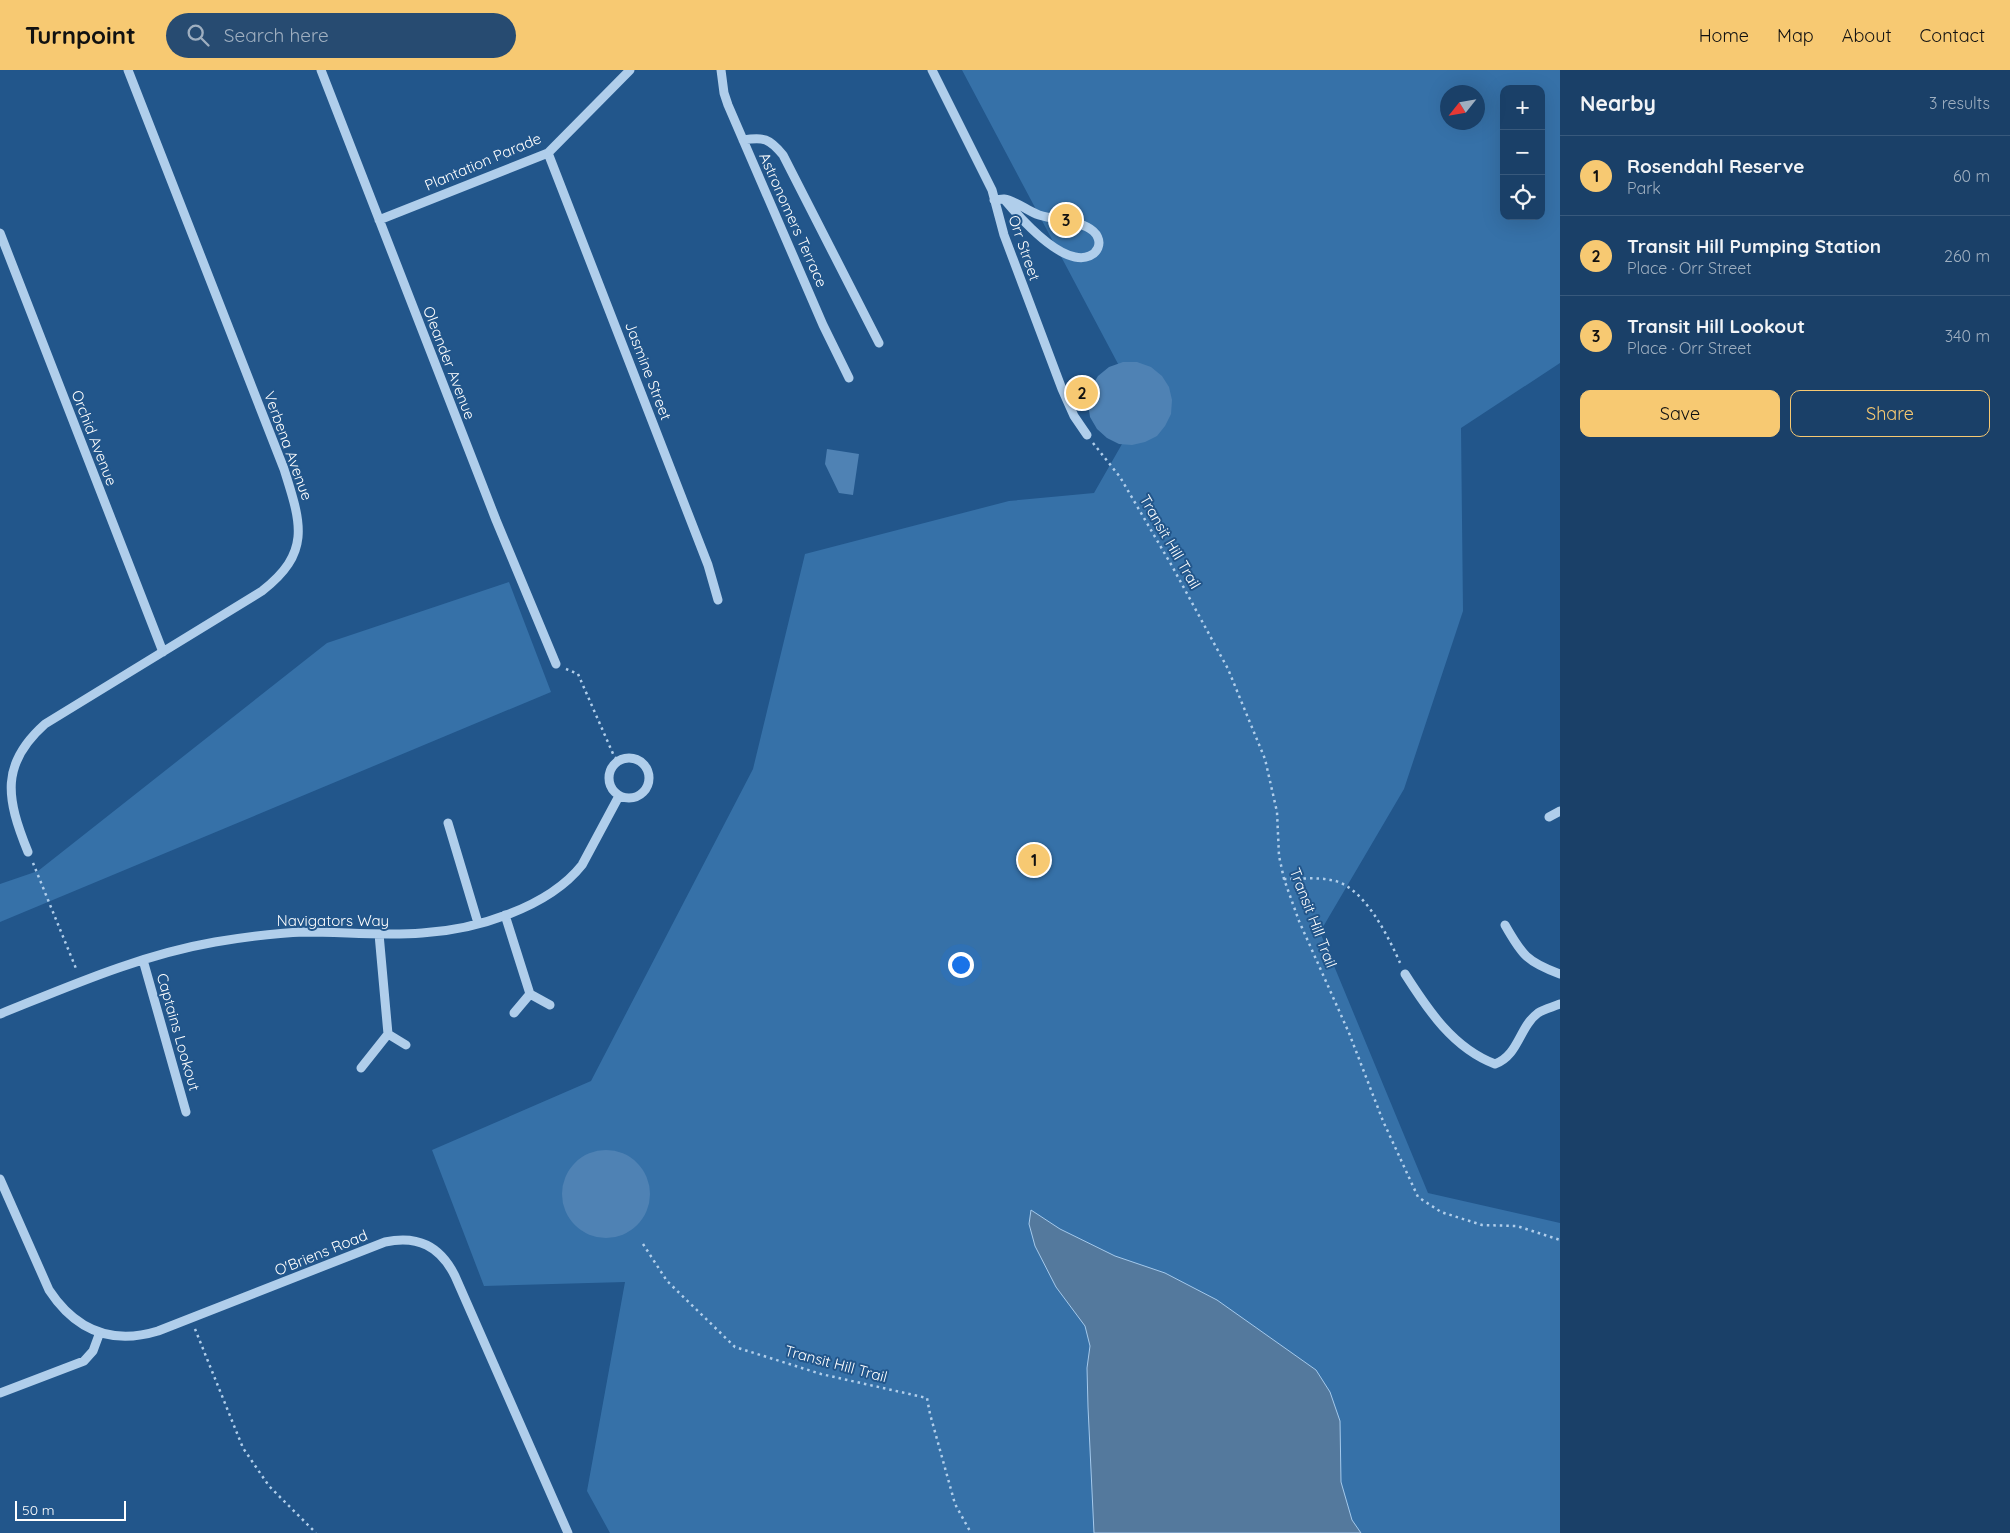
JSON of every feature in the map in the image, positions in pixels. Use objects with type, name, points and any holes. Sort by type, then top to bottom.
[{"type":"street","name":"Verbena Avenue","points":[[28,852],[10,807],[3,781],[20,745],[28,736],[241,605],[276,580],[287,568],[298,539],[297,509],[284,469],[128,70]]},
{"type":"street","name":"Oleander Avenue","points":[[321,70],[496,520],[556,664]]},
{"type":"street","name":"Plantation Parade","points":[[378,220],[548,153],[630,70]]},
{"type":"street","name":"Astronomers Terrace","points":[[721,70],[724,93],[743,140],[823,325],[849,378]]},
{"type":"street","name":"Orr Street","points":[[932,70],[988,181],[1004,235],[1062,389],[1074,416],[1087,435]]},
{"type":"street","points":[[743,140],[760,138],[767,140],[783,155],[812,207],[880,343]]},
{"type":"street","name":"Jasmine Street","points":[[548,153],[708,565],[718,600]]},
{"type":"street","points":[[994,200],[1004,199],[1010,200],[1038,215],[1088,228],[1097,237],[1099,248],[1096,252],[1082,258],[1073,257],[1060,250],[1020,217],[1004,199]]},
{"type":"street","name":"Orchid Avenue","points":[[0,233],[163,652]]},
{"type":"street","points":[[636,759],[644,764],[648,773],[648,782],[644,790],[637,796],[628,798],[619,796],[613,790],[609,782],[609,774],[612,766],[618,760],[636,759]]},
{"type":"street","name":"Navigators Way","points":[[0,1014],[143,960],[212,942],[257,935],[304,932],[424,933],[478,923],[505,915],[532,904],[554,891],[576,873],[619,796]]},
{"type":"street","points":[[1549,817],[1560,811]]},
{"type":"street","points":[[448,823],[478,923]]},
{"type":"street","points":[[505,915],[530,994],[550,1005]]},
{"type":"street","points":[[1505,925],[1525,956],[1533,963],[1560,974]]},
{"type":"street","points":[[361,1068],[388,1034],[379,934]]},
{"type":"street","name":"Captains Lookout","points":[[143,960],[186,1112]]},
{"type":"street","points":[[1405,974],[1435,1018],[1449,1034],[1484,1060],[1494,1064],[1506,1058],[1514,1049],[1529,1022],[1536,1014],[1560,1004]]},
{"type":"street","points":[[514,1013],[530,994]]},
{"type":"street","points":[[388,1034],[406,1045]]},
{"type":"street","name":"O'Briens Road","points":[[0,1179],[49,1290],[64,1311],[100,1332],[132,1338],[158,1332],[385,1242],[410,1240],[429,1246],[445,1259],[455,1276],[568,1533]]},
{"type":"street","points":[[0,1393],[84,1361],[93,1351],[100,1332]]},
{"type":"path","name":"Transit Hill Trail","points":[[1087,435],[1120,477],[1172,566],[1228,669],[1265,759],[1277,812],[1279,856],[1284,879],[1299,921],[1349,1033],[1384,1121],[1418,1197],[1441,1212],[1482,1225],[1517,1226],[1560,1240]]},
{"type":"path","points":[[556,664],[578,674],[614,756],[618,760]]},
{"type":"path","points":[[28,852],[81,982]]},
{"type":"path","points":[[1284,879],[1333,880],[1345,885],[1358,894],[1387,936],[1405,974]]},
{"type":"path","name":"Transit Hill Trail","points":[[643,1244],[667,1281],[735,1347],[821,1374],[927,1398],[955,1504],[971,1533]]},
{"type":"path","points":[[191,1318],[244,1448],[270,1486],[316,1533]]},
{"type":"shaded area","points":[[962,70],[1560,70],[1560,363],[1461,428],[1463,611],[1404,789],[1320,932],[1428,1193],[1560,1223],[1560,1533],[610,1533],[587,1491],[625,1282],[484,1286],[432,1150],[591,1081],[753,769],[805,554],[1009,501],[1094,493],[1142,409]]},
{"type":"shaded area","points":[[509,582],[551,692],[0,922],[0,884],[38,871],[327,643]]},
{"type":"shaded area","points":[[1031,1210],[1060,1229],[1115,1256],[1165,1273],[1217,1300],[1316,1370],[1330,1392],[1340,1421],[1341,1482],[1352,1520],[1361,1533],[1094,1533],[1087,1368],[1090,1346],[1085,1326],[1056,1287],[1035,1246],[1029,1224]]},
{"type":"building","points":[[1123,362],[1137,362],[1151,367],[1162,376],[1169,387],[1172,400],[1171,414],[1157,436],[1145,442],[1132,445],[1119,444],[1107,438],[1097,429],[1090,417],[1087,397],[1080,400],[1075,389],[1095,381],[1109,367]]},
{"type":"building","points":[[827,449],[859,454],[853,495],[839,493],[825,464]]},
{"type":"building","points":[[606,1150],[623,1153],[637,1163],[647,1177],[650,1194],[647,1211],[637,1225],[623,1235],[606,1238],[589,1235],[575,1225],[565,1211],[562,1194],[565,1177],[575,1163],[589,1153]]},
{"type":"place","name":"Transit Hill Lookout","points":[[1066,220]]},
{"type":"place","name":"Transit Hill Pumping Station","points":[[1082,393]]},
{"type":"place","name":"Rosendahl Reserve","points":[[1034,860]]}]
